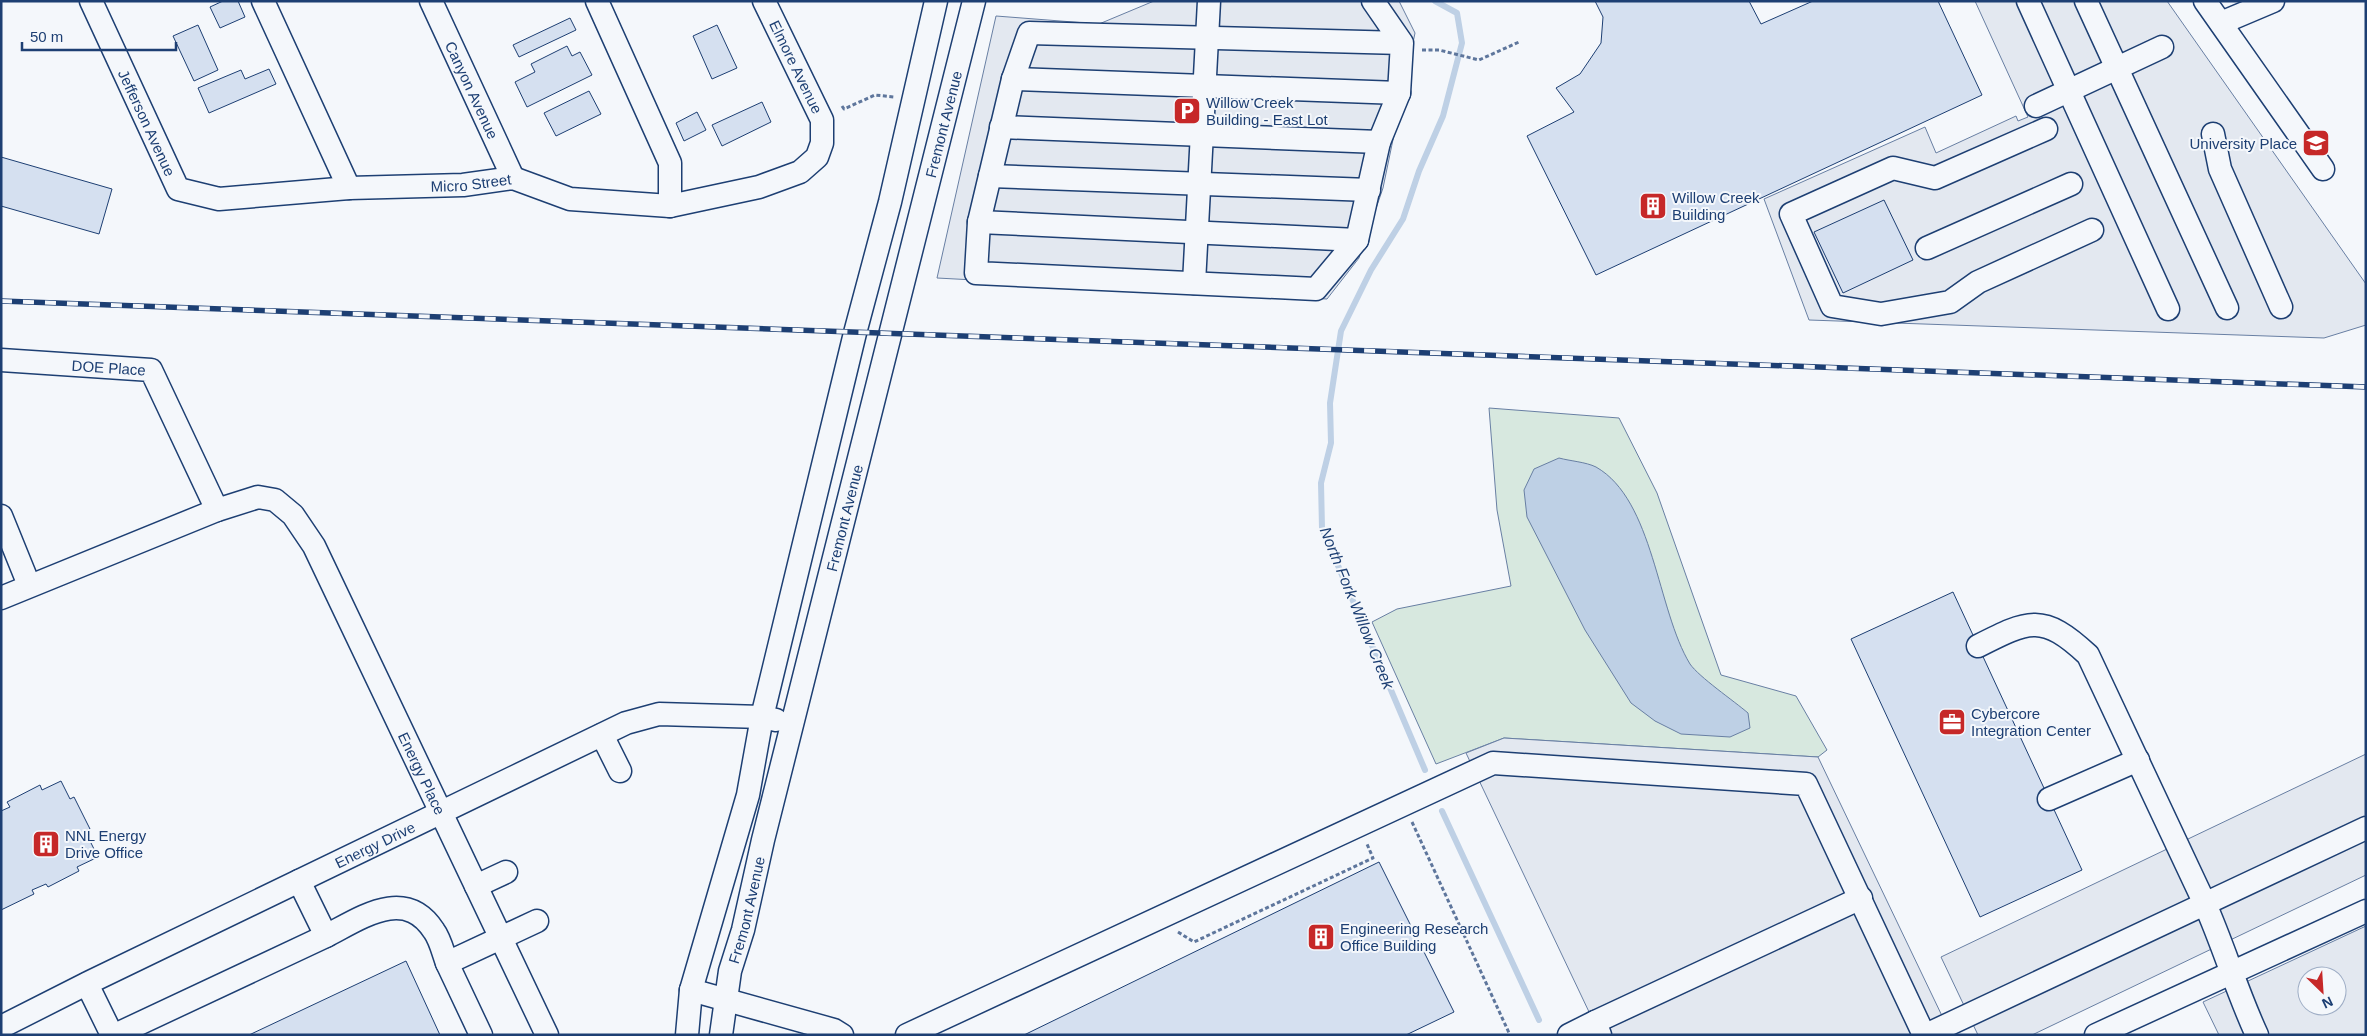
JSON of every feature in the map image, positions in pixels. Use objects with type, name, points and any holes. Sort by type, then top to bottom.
[{"type":"street","name":"Jefferson Avenue","points":[[91,1],[178,189]]},
{"type":"street","points":[[263,1],[349,188]]},
{"type":"street","name":"Canyon Avenue","points":[[431,1],[513,178]]},
{"type":"street","points":[[597,1],[670,163],[670,206]]},
{"type":"street","name":"Elmore Avenue","points":[[764,1],[822,120],[822,133]]},
{"type":"street","name":"Fremont Avenue","points":[[687,1035],[691,990],[748,795],[762,717],[853,342],[890,202],[936,1]]},
{"type":"street","name":"Fremont Avenue","points":[[721,1035],[730,971],[743,930],[762,840],[974,1]]},
{"type":"street","points":[[1194,283],[1209,1]]},
{"type":"street","points":[[1373,1],[1409,48],[1399,93],[1379,142],[1357,240],[1316,288],[976,273],[979,222],[1013,79],[1029,33],[1208,38],[1409,48]]},
{"type":"street","points":[[2028,1],[2168,308]]},
{"type":"street","points":[[2086,1],[2227,308]]},
{"type":"street","points":[[2205,1],[2323,169]]},
{"type":"street","points":[[2221,23],[2272,1]]},
{"type":"street","points":[[2036,106],[2162,48]]},
{"type":"street","points":[[1013,79],[1399,93]]},
{"type":"street","points":[[1001,127],[1379,142]]},
{"type":"street","points":[[2046,129],[1935,178],[1893,168],[1791,214],[1832,306],[1881,314],[1950,302],[1978,282],[2092,230]]},
{"type":"street","name":"Micro Street","points":[[178,189],[219,199],[349,188],[463,185],[513,178],[570,199],[670,206],[759,187],[800,172],[817,157],[822,143],[822,133]]},
{"type":"street","points":[[2213,134],[2220,169],[2280,307]]},
{"type":"street","points":[[990,176],[1369,190]]},
{"type":"street","points":[[1927,248],[2071,184]]},
{"type":"street","points":[[979,222],[1357,240]]},
{"type":"street","name":"DOE Place","points":[[1,360],[151,370],[217,510]]},
{"type":"street","name":"Energy Place","points":[[217,510],[258,497],[274,500],[293,515],[314,546],[547,1035]]},
{"type":"street","points":[[1,598],[217,510]]},
{"type":"street","points":[[1,516],[30,585]]},
{"type":"street","points":[[1978,646],[2016,627],[2042,624],[2071,639],[2088,655],[2205,904],[2221,940],[2231,972],[2257,1035]]},
{"type":"street","name":"Energy Drive","points":[[1,1027],[86,984],[626,724],[659,714],[762,717],[793,723]]},
{"type":"street","points":[[602,735],[620,771]]},
{"type":"street","points":[[2049,799],[2138,760]]},
{"type":"street","points":[[913,1033],[1493,763],[1806,784],[1925,1035],[2366,828]]},
{"type":"street","points":[[476,886],[506,872]]},
{"type":"street","points":[[299,881],[326,936]]},
{"type":"street","points":[[1569,1035],[1597,1029],[1861,898]]},
{"type":"street","points":[[86,984],[114,1035],[378,910],[397,907],[411,911],[425,920],[435,931],[447,963],[481,1035]]},
{"type":"street","points":[[2096,1035],[2366,911]]},
{"type":"street","points":[[447,963],[537,921]]},
{"type":"street","points":[[691,990],[834,1030],[842,1035]]},
{"type":"path","points":[[1409,48],[1439,50],[1482,59],[1519,42]]},
{"type":"path","points":[[842,106],[844,109],[881,94],[897,98]]},
{"type":"path","points":[[1408,822],[1411,821],[1510,1035]]},
{"type":"path","points":[[1170,936],[1179,932],[1194,942],[1373,858],[1366,842],[1374,838]]},
{"type":"shaded area","name":"Willow Creek Building - East Lot","points":[[1154,1],[1399,1],[1415,33],[1383,188],[1359,258],[1327,299],[937,278],[996,16],[1099,24]]},
{"type":"shaded area","points":[[1975,1],[2167,1],[2366,284],[2366,325],[2324,338],[1809,320],[1764,199],[1925,127],[1936,153],[2016,116],[2018,121],[2028,117]]},
{"type":"shaded area","points":[[1489,408],[1619,418],[1657,493],[1721,675],[1796,696],[1827,750],[1818,757],[1504,738],[1436,764],[1372,622],[1397,609],[1511,586],[1497,510]]},
{"type":"shaded area","points":[[1504,738],[1818,757],[1944,1020],[1938,1035],[1600,1035],[1466,753]]},
{"type":"shaded area","points":[[2366,754],[2366,875],[2032,1035],[1978,1035],[1941,957]]},
{"type":"shaded area","points":[[2366,926],[2366,1035],[2219,1035],[2203,1002]]},
{"type":"water","points":[[1559,458],[1596,467],[1615,483],[1631,504],[1643,530],[1679,641],[1690,664],[1748,713],[1750,728],[1730,737],[1681,734],[1655,721],[1631,703],[1585,630],[1527,517],[1524,490],[1534,469]]},
{"type":"building","points":[[223,1],[238,1],[245,17],[220,28],[210,7]]},
{"type":"building","name":"Willow Creek Building","points":[[1595,1],[1749,1],[1761,24],[1813,1],[1938,1],[1982,95],[1596,275],[1527,136],[1574,112],[1556,88],[1580,74],[1601,43],[1603,17]]},
{"type":"building","points":[[570,18],[576,30],[519,57],[513,45]]},
{"type":"building","points":[[198,25],[218,70],[194,81],[173,36]]},
{"type":"building","points":[[717,25],[737,68],[712,79],[693,36]]},
{"type":"building","points":[[567,46],[572,56],[580,52],[592,75],[527,107],[515,82],[535,72],[531,64]]},
{"type":"building","points":[[269,69],[276,84],[209,113],[198,88],[241,70],[245,79]]},
{"type":"building","points":[[589,91],[601,114],[556,136],[544,113]]},
{"type":"building","points":[[762,102],[771,122],[722,146],[712,125]]},
{"type":"building","points":[[697,112],[706,130],[684,141],[676,123]]},
{"type":"building","points":[[1,157],[112,189],[99,234],[1,206]]},
{"type":"building","points":[[1884,200],[1913,260],[1843,293],[1814,232]]},
{"type":"building","name":"Cybercore Integration Center","points":[[1953,592],[2082,870],[1980,917],[1851,639]]},
{"type":"building","name":"NNL Energy Drive Office","points":[[61,781],[70,799],[74,797],[90,829],[85,831],[98,857],[77,867],[79,871],[48,887],[46,884],[32,890],[34,894],[1,910],[1,811],[10,807],[7,802],[40,785],[42,790]]},
{"type":"building","name":"Engineering Research Office Building","points":[[1379,862],[1454,1012],[1406,1035],[1024,1035]]},
{"type":"building","points":[[406,961],[440,1035],[249,1035]]},
{"type":"waterway","name":"North Fork Willow Creek","points":[[1425,770],[1322,528],[1321,483],[1331,443],[1330,403],[1341,331],[1371,270],[1403,219],[1419,171],[1443,116],[1462,43],[1457,13],[1435,1]]},
{"type":"waterway","name":"North Fork Willow Creek","points":[[1442,811],[1539,1020]]},
{"type":"railway","points":[[1,301],[2366,387]]},
{"type":"place","name":"Willow Creek Building - East Lot","points":[[1187,111]]},
{"type":"place","name":"University Place","points":[[2316,143]]},
{"type":"place","name":"Willow Creek Building","points":[[1653,206]]},
{"type":"place","name":"Cybercore Integration Center","points":[[1952,722]]},
{"type":"place","name":"NNL Energy Drive Office","points":[[46,844]]},
{"type":"place","name":"Engineering Research Office Building","points":[[1321,937]]}]
